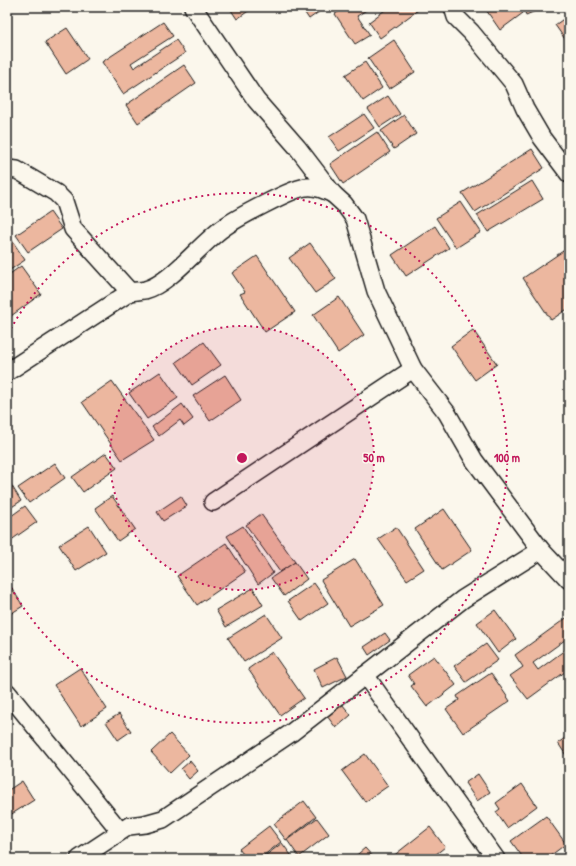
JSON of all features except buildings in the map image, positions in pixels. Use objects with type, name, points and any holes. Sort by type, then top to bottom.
[{"type":"street","points":[[193,7],[256,100],[297,147],[333,194],[344,204],[355,219],[376,291],[413,369],[447,413],[474,460],[541,550],[569,580]]},
{"type":"street","points":[[453,7],[456,17],[471,32],[514,84],[525,109],[542,138],[569,174]]},
{"type":"street","points":[[7,169],[16,170],[56,193],[64,201],[73,229],[130,292]]},
{"type":"street","points":[[7,372],[130,292],[145,290],[154,286],[175,272],[190,256],[222,228],[270,201],[306,186],[319,188],[333,194]]},
{"type":"street","points":[[213,502],[413,369]]},
{"type":"street","points":[[79,859],[129,826],[145,824],[163,819],[291,733],[464,599],[541,550]]},
{"type":"street","points":[[366,675],[496,859]]},
{"type":"street","points":[[7,692],[120,831]]}]
